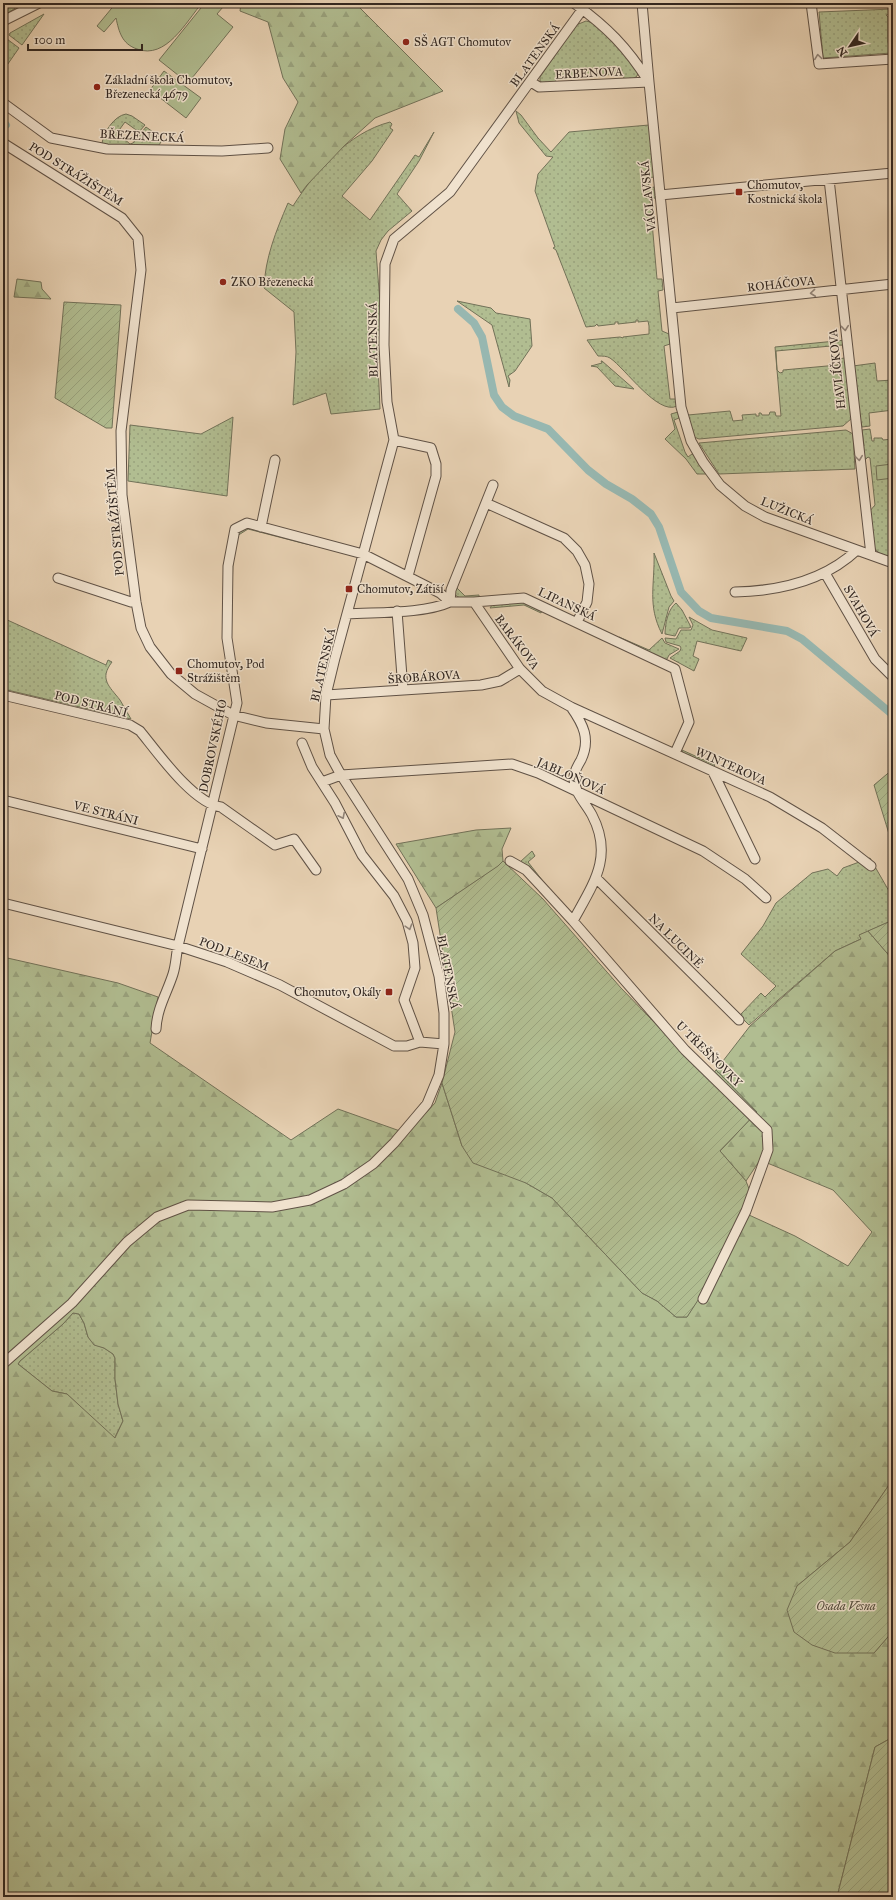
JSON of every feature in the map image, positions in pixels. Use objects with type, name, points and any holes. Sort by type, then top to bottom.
[{"type":"street","points":[[3,21],[25,6],[39,3]]},
{"type":"street","name":"VÁCLAVSKÁ","points":[[574,3],[585,6],[608,29],[633,56],[649,82]]},
{"type":"street","name":"VÁCLAVSKÁ","points":[[642,3],[672,308]]},
{"type":"street","points":[[811,3],[819,64],[893,59]]},
{"type":"street","name":"BLATENSKÁ","points":[[3,1364],[72,1303],[127,1242],[157,1217],[188,1205],[272,1207],[310,1200],[344,1184],[373,1164],[394,1143],[427,1104],[439,1075],[444,1044],[444,1013],[439,976],[423,915],[408,879],[341,775],[330,755],[324,729],[326,694],[394,440],[386,402],[384,345],[385,264],[394,239],[450,192],[585,6]]},
{"type":"street","name":"ERBENOVA","points":[[531,82],[540,87],[649,82]]},
{"type":"street","name":"BŘEZENECKÁ","points":[[3,103],[51,138],[107,149],[222,151],[268,148]]},
{"type":"street","name":"POD STRÁŽIŠTĚM","points":[[3,143],[122,218],[138,238],[141,270],[122,431],[122,495],[136,602],[141,628],[150,647],[171,674],[195,694],[233,715],[266,723],[324,729]]},
{"type":"street","points":[[660,195],[893,173]]},
{"type":"street","name":"HAVLÍČKOVA","points":[[829,179],[840,290],[871,555]]},
{"type":"street","name":"ROHÁČOVA","points":[[672,308],[893,284]]},
{"type":"street","name":"LUŽICKÁ","points":[[672,308],[681,407],[691,441],[707,468],[720,485],[752,510],[765,517],[893,563]]},
{"type":"street","points":[[394,440],[431,448],[436,464],[436,476],[408,576]]},
{"type":"street","points":[[261,527],[275,460]]},
{"type":"street","points":[[450,602],[451,590],[493,485]]},
{"type":"street","points":[[486,503],[564,538],[577,551],[585,565],[589,584],[587,602],[577,622]]},
{"type":"street","name":"DOBROVSKÉHO","points":[[156,1029],[161,1002],[174,973],[178,946],[237,703],[227,638],[228,566],[235,529],[247,523],[363,554]]},
{"type":"street","points":[[735,592],[758,592],[789,587],[825,573],[845,562],[857,550]]},
{"type":"street","points":[[363,554],[440,593],[450,602]]},
{"type":"street","name":"SVAHOVÁ","points":[[825,573],[875,659],[893,677]]},
{"type":"street","points":[[58,578],[131,602],[136,602]]},
{"type":"street","name":"LIPANSKÁ","points":[[347,614],[441,607],[450,602],[474,602],[524,598],[675,669],[689,722],[675,753]]},
{"type":"street","name":"BARÁKOVA","points":[[474,602],[520,669],[542,691],[571,707],[582,723],[585,737],[585,752],[574,776],[576,791]]},
{"type":"street","points":[[397,611],[403,690]]},
{"type":"street","name":"ŠROBÁROVA","points":[[326,694],[481,685],[500,681],[520,669]]},
{"type":"street","name":"POD STRÁNÍ","points":[[3,695],[130,725],[140,731],[196,796],[213,806]]},
{"type":"street","name":"WINTEROVA","points":[[571,707],[770,797],[822,828],[871,866]]},
{"type":"street","points":[[302,743],[312,767],[322,782],[362,855],[394,896],[407,921],[413,943],[415,968],[404,1000],[420,1042]]},
{"type":"street","name":"JABLOŇOVÁ","points":[[322,782],[341,775],[512,764],[576,791],[703,851],[744,879],[766,898]]},
{"type":"street","points":[[713,772],[755,859]]},
{"type":"street","points":[[573,921],[596,878],[599,869],[601,838],[592,815],[576,791]]},
{"type":"street","name":"VE STRÁNI","points":[[3,800],[202,849]]},
{"type":"street","name":"DOBROVSKÉHO","points":[[213,806],[221,807],[275,844],[294,839],[316,870]]},
{"type":"street","name":"U TŘEŠŇOVKY","points":[[510,862],[526,870],[573,921],[685,1050],[767,1130],[768,1150],[746,1212],[703,1299]]},
{"type":"street","name":"NA LUCINĚ","points":[[596,878],[739,1020]]},
{"type":"street","name":"POD LESEM","points":[[3,903],[178,946],[228,962],[280,985],[394,1046],[407,1046],[420,1042],[444,1044]]},
{"type":"green space","points":[[3,3],[18,3],[17,7],[3,16]]},
{"type":"green space","points":[[116,3],[202,3],[182,29],[166,44],[157,49],[147,51],[132,47],[125,41],[118,28],[116,18],[104,32],[97,26]]},
{"type":"green space","points":[[205,3],[218,3],[223,7],[217,14],[233,27],[188,83],[159,60]]},
{"type":"green space","points":[[241,3],[355,3],[443,91],[375,118],[345,145],[301,193],[280,159],[285,129],[298,102],[283,78],[268,22],[240,11]]},
{"type":"green space","points":[[893,9],[893,14],[886,15],[888,17],[888,42],[891,53],[823,58],[819,12]]},
{"type":"green space","points":[[44,14],[22,45],[9,35],[10,33]]},
{"type":"green space","points":[[586,21],[601,28],[615,42],[638,73],[637,76],[633,79],[625,79],[621,74],[557,78],[555,82],[544,84],[540,81],[540,77],[576,25]]},
{"type":"green space","points":[[3,36],[19,48],[3,71]]},
{"type":"green space","points":[[164,71],[201,98],[186,118],[150,90]]},
{"type":"green space","points":[[516,111],[521,115],[538,138],[551,152],[569,132],[649,125],[654,177],[648,178],[649,188],[654,187],[655,198],[650,199],[657,279],[662,279],[663,290],[658,291],[662,331],[669,334],[670,344],[664,346],[670,399],[675,399],[677,401],[677,406],[669,407],[651,398],[610,358],[606,356],[598,356],[587,340],[623,338],[649,334],[648,321],[638,322],[638,320],[636,320],[636,322],[618,324],[618,322],[615,322],[615,324],[598,326],[597,324],[595,326],[586,327],[556,250],[553,248],[555,247],[535,191],[538,174],[553,157],[546,156],[519,123]]},
{"type":"green space","points":[[126,114],[132,116],[145,125],[139,132],[125,122],[117,133],[130,144],[133,143],[146,127],[163,139],[159,145],[104,145],[102,143],[103,139],[110,125],[117,118]]},
{"type":"green space","points":[[390,122],[392,124],[390,128],[393,130],[372,161],[342,196],[370,220],[415,155],[419,157],[434,132],[419,161],[397,194],[412,211],[388,231],[381,240],[376,251],[381,316],[378,364],[380,409],[331,414],[326,393],[293,405],[296,352],[294,312],[264,288],[266,266],[275,234],[288,203],[293,206],[312,179],[334,155],[360,135],[375,127]]},
{"type":"green space","points":[[17,279],[41,282],[42,289],[51,299],[14,297]]},
{"type":"green space","points":[[457,301],[491,308],[496,313],[530,319],[532,346],[515,371],[508,376],[510,380],[509,387],[492,325]]},
{"type":"green space","points":[[64,302],[121,305],[112,428],[106,428],[55,398]]},
{"type":"green space","points":[[846,340],[844,351],[842,345],[776,351],[777,370],[775,347]]},
{"type":"green space","points":[[844,358],[848,362],[852,418],[843,426],[699,439],[694,437],[688,415],[730,411],[733,421],[743,420],[742,415],[756,414],[756,416],[759,416],[759,413],[762,415],[769,415],[770,412],[775,412],[776,416],[781,416],[777,370],[780,373],[783,372],[783,370],[838,365],[839,359]]},
{"type":"green space","points":[[601,361],[634,389],[615,386],[597,367],[591,366],[602,363]]},
{"type":"green space","points":[[875,363],[877,381],[893,380],[893,410],[869,413],[870,426],[862,427],[861,422],[859,422],[853,366]]},
{"type":"green space","points":[[678,412],[679,418],[674,420],[685,452],[688,457],[692,454],[695,456],[706,474],[697,474],[686,459],[665,439],[675,429],[671,414]]},
{"type":"green space","points":[[233,417],[227,496],[128,481],[130,425],[201,434]]},
{"type":"green space","points":[[870,429],[872,441],[874,441],[874,438],[882,438],[883,440],[893,439],[893,559],[878,552],[875,549],[871,539],[869,512],[875,505],[870,458],[868,457],[865,460],[862,447],[864,446],[862,430]]},
{"type":"green space","points":[[846,430],[853,434],[855,469],[719,474],[699,443]]},
{"type":"green space","points":[[892,464],[893,478],[877,480],[876,466]]},
{"type":"green space","points":[[246,527],[355,555],[248,529],[237,536],[233,556],[231,634],[232,553],[237,533]]},
{"type":"green space","points":[[654,553],[674,601],[669,607],[662,634],[657,624],[653,604]]},
{"type":"green space","points":[[456,587],[465,596],[479,595],[479,598],[462,599],[455,595]]},
{"type":"green space","points":[[525,602],[525,604],[532,604],[533,607],[539,610],[543,609],[541,613],[524,605],[490,608],[492,605]]},
{"type":"green space","points":[[676,603],[682,610],[691,627],[679,628],[675,636],[665,634],[668,617],[671,609]]},
{"type":"green space","points":[[689,617],[712,630],[747,638],[741,651],[697,641],[693,656],[699,659],[694,671],[670,658],[680,651],[681,648],[680,646],[666,642],[665,638],[676,639],[681,630],[691,630],[693,625]]},
{"type":"green space","points":[[3,618],[106,665],[108,660],[112,662],[106,673],[107,682],[131,719],[3,689]]},
{"type":"green space","points":[[619,637],[649,650],[662,638],[665,643],[679,649],[669,655],[666,661],[618,639]]},
{"type":"green space","points":[[682,750],[715,765],[713,767],[683,753]]},
{"type":"green space","points":[[893,769],[893,847],[874,785]]},
{"type":"green space","points":[[511,828],[502,849],[503,861],[499,866],[436,908],[396,844],[476,830]]},
{"type":"green space","points":[[532,851],[535,856],[528,862],[546,885],[535,879],[520,862]]},
{"type":"green space","points":[[870,858],[893,898],[893,920],[860,935],[861,939],[835,951],[749,1025],[741,1017],[741,1014],[761,993],[765,997],[776,986],[741,954],[763,926],[776,903],[812,873],[828,869],[837,876],[843,868]]},
{"type":"green space","points":[[503,861],[543,899],[621,988],[709,1079],[716,1070],[757,1112],[720,1151],[746,1181],[751,1194],[702,1294],[687,1317],[676,1317],[657,1301],[642,1293],[552,1198],[526,1183],[473,1163],[462,1146],[442,1083],[455,1032],[436,908],[498,866]]},
{"type":"green space","points":[[893,920],[893,960],[868,931]]},
{"type":"green space","points":[[868,931],[893,960],[893,1479],[850,1542],[797,1586],[874,1653],[893,1631],[893,1737],[875,1747],[837,1897],[3,1897],[3,1370],[75,1306],[130,1245],[159,1221],[189,1209],[273,1211],[346,1187],[411,1129],[435,1103],[442,1083],[462,1146],[552,1198],[642,1293],[657,1301],[676,1317],[687,1317],[749,1215],[795,1236],[848,1266],[872,1232],[833,1190],[760,1160],[746,1181],[720,1151],[757,1112],[716,1070],[750,1026],[835,951],[861,939],[859,935]],"holes":[[[73,1313],[79,1314],[84,1323],[88,1337],[94,1345],[104,1348],[113,1354],[115,1358],[115,1379],[118,1404],[123,1421],[115,1438],[67,1394],[52,1391],[18,1364],[63,1324]]]},
{"type":"green space","points":[[3,957],[118,983],[158,997],[150,1043],[291,1140],[338,1109],[400,1131],[371,1161],[342,1180],[309,1196],[272,1203],[187,1201],[155,1214],[69,1300],[3,1359]]},
{"type":"green space","points":[[73,1313],[79,1314],[84,1323],[88,1337],[94,1344],[113,1354],[115,1358],[115,1379],[118,1404],[123,1421],[114,1439],[67,1394],[52,1391],[18,1364],[63,1324]]},
{"type":"green space","name":"Osada Vesna","points":[[893,1479],[893,1631],[874,1653],[835,1653],[812,1645],[794,1632],[787,1610],[797,1586],[850,1542]]},
{"type":"green space","points":[[893,1737],[893,1897],[837,1897],[875,1747]]},
{"type":"waterway","points":[[3,122],[6,125]]},
{"type":"waterway","points":[[458,309],[474,323],[482,337],[494,395],[502,407],[514,416],[548,429],[588,470],[606,484],[632,499],[651,514],[659,527],[681,592],[699,611],[711,618],[787,631],[802,639],[893,715]]},
{"type":"place","name":"SŠ AGT Chomutov","points":[[406,42]]},
{"type":"place","name":"Základní škola Chomutov, Březenecká 4679","points":[[97,87]]},
{"type":"place","name":"Chomutov, Kostnická škola","points":[[739,192]]},
{"type":"place","name":"ZKO Březenecká","points":[[223,282]]},
{"type":"place","name":"Chomutov, Zátiší","points":[[349,589]]},
{"type":"place","name":"Chomutov, Pod Strážištěm","points":[[179,671]]},
{"type":"place","name":"Chomutov, Okály","points":[[389,992]]}]
